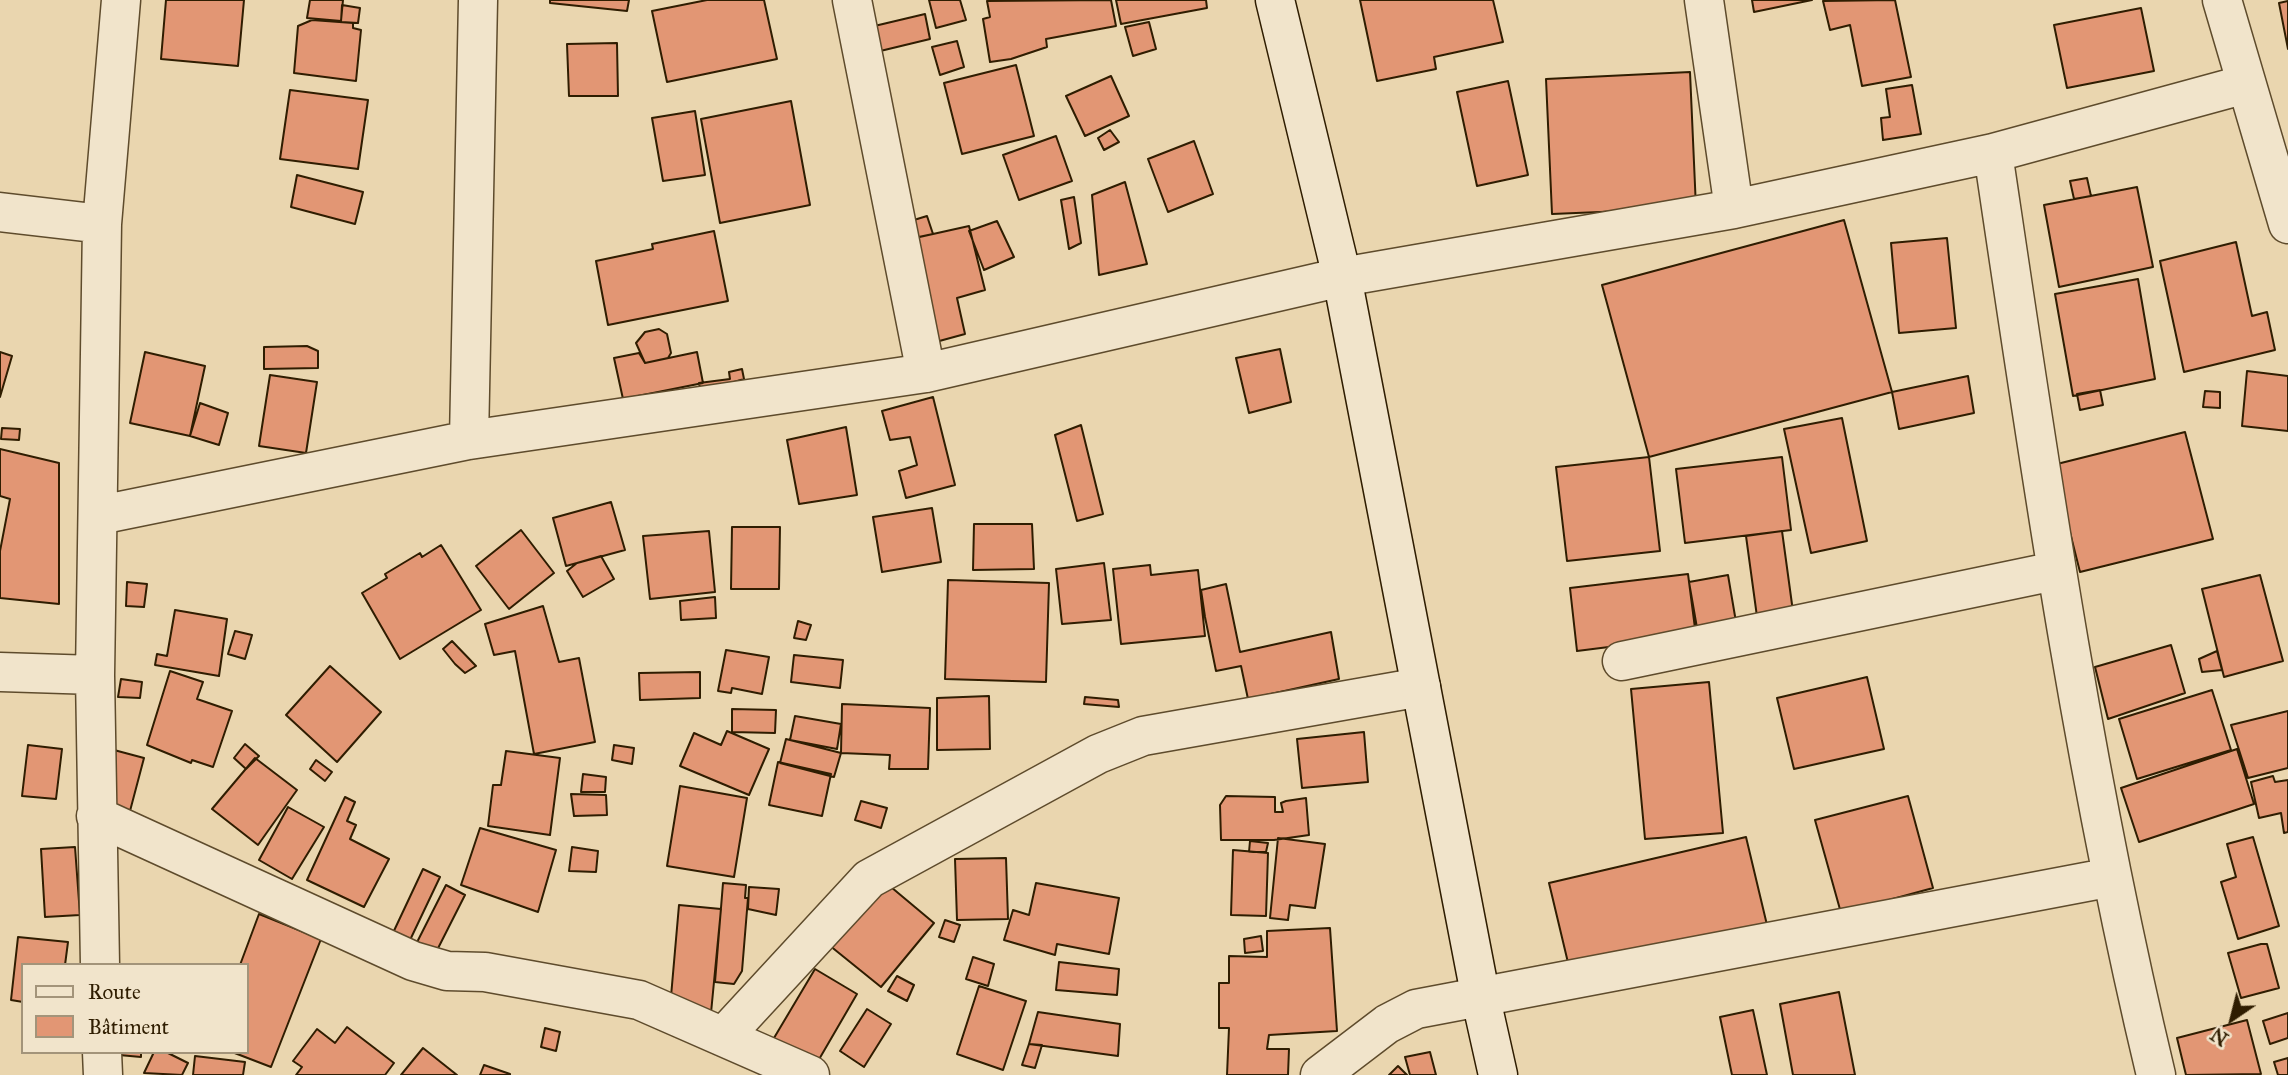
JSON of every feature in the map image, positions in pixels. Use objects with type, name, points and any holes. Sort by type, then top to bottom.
[{"type":"street","points":[[100,963],[95,675],[100,515],[102,224],[121,0]]},
{"type":"street","points":[[469,440],[478,0]]},
{"type":"street","points":[[852,0],[926,373]]},
{"type":"street","points":[[1275,0],[1342,277],[1480,999],[1498,1075]]},
{"type":"street","points":[[1704,0],[1734,209]]},
{"type":"street","points":[[2222,0],[2288,224]]},
{"type":"street","points":[[100,515],[469,440],[926,373],[1342,277],[1734,209],[1993,153],[2246,84]]},
{"type":"street","points":[[1993,153],[2055,571],[2112,877],[2156,1075]]},
{"type":"street","points":[[0,212],[102,224]]},
{"type":"street","points":[[1622,662],[2055,571]]},
{"type":"street","points":[[0,672],[95,675]]},
{"type":"street","points":[[724,1036],[869,879],[1098,754],[1143,736],[1420,687]]},
{"type":"street","points":[[96,816],[412,961],[447,971],[485,972],[639,1000],[810,1075]]},
{"type":"street","points":[[1320,1075],[1387,1024],[1416,1009],[1480,999],[2112,877]]},
{"type":"street","points":[[102,1054],[103,1075]]},
{"type":"building","points":[[166,0],[244,0],[238,66],[161,59]]},
{"type":"building","points":[[310,0],[343,0],[341,21],[307,18]]},
{"type":"building","points":[[550,0],[629,0],[627,11],[550,3]]},
{"type":"building","points":[[707,0],[764,0],[777,59],[667,82],[652,11]]},
{"type":"building","points":[[929,0],[960,0],[966,20],[936,28]]},
{"type":"building","points":[[1111,0],[1116,26],[1046,39],[1047,47],[1011,59],[990,62],[983,19],[990,17],[987,1]]},
{"type":"building","points":[[1116,0],[1206,0],[1207,8],[1121,24]]},
{"type":"building","points":[[1360,0],[1493,0],[1503,42],[1434,57],[1436,69],[1377,81]]},
{"type":"building","points":[[1752,0],[1812,0],[1754,12]]},
{"type":"building","points":[[1895,0],[1911,77],[1862,86],[1850,25],[1830,30],[1823,1]]},
{"type":"building","points":[[2288,1],[2288,49],[2279,3]]},
{"type":"building","points":[[342,5],[360,8],[358,23],[341,22]]},
{"type":"building","points":[[2141,8],[2154,71],[2067,88],[2054,25]]},
{"type":"building","points":[[925,14],[930,39],[872,53],[866,28]]},
{"type":"building","points":[[312,20],[353,23],[353,28],[361,30],[356,81],[294,73],[298,26]]},
{"type":"building","points":[[1149,22],[1156,49],[1133,56],[1125,27]]},
{"type":"building","points":[[957,41],[964,67],[940,75],[932,47]]},
{"type":"building","points":[[617,43],[618,96],[569,96],[567,44]]},
{"type":"building","points":[[1016,65],[1034,136],[962,154],[944,83]]},
{"type":"building","points":[[1690,72],[1696,208],[1552,214],[1546,79]]},
{"type":"building","points":[[1111,76],[1129,116],[1085,136],[1066,96]]},
{"type":"building","points":[[1508,81],[1528,175],[1477,186],[1457,92]]},
{"type":"building","points":[[1912,85],[1921,134],[1883,140],[1881,118],[1890,117],[1886,89]]},
{"type":"building","points":[[290,90],[368,100],[358,169],[280,159]]},
{"type":"building","points":[[791,101],[810,205],[720,223],[701,119]]},
{"type":"building","points":[[695,111],[705,175],[663,181],[652,118]]},
{"type":"building","points":[[1110,130],[1119,142],[1104,150],[1098,138]]},
{"type":"building","points":[[1056,136],[1072,181],[1019,200],[1003,155]]},
{"type":"building","points":[[1194,141],[1213,194],[1168,212],[1148,159]]},
{"type":"building","points":[[297,175],[363,192],[355,224],[291,207]]},
{"type":"building","points":[[2087,178],[2091,196],[2074,199],[2070,181]]},
{"type":"building","points":[[1125,182],[1147,264],[1099,275],[1092,195]]},
{"type":"building","points":[[2137,187],[2153,267],[2059,287],[2044,205]]},
{"type":"building","points":[[1074,197],[1081,243],[1069,249],[1061,200]]},
{"type":"building","points":[[927,216],[933,234],[909,239],[904,223]]},
{"type":"building","points":[[1844,220],[1892,392],[1649,457],[1602,285]]},
{"type":"building","points":[[997,221],[1014,257],[984,270],[969,231]]},
{"type":"building","points":[[969,226],[985,290],[957,298],[965,334],[932,343],[906,240]]},
{"type":"building","points":[[714,231],[728,301],[608,325],[596,261],[653,249],[652,244]]},
{"type":"building","points":[[1947,238],[1956,328],[1899,333],[1891,243]]},
{"type":"building","points":[[2236,242],[2252,316],[2267,312],[2275,350],[2184,372],[2160,261]]},
{"type":"building","points":[[2138,279],[2155,379],[2073,396],[2055,294]]},
{"type":"building","points":[[659,329],[667,334],[671,353],[668,358],[645,363],[636,343],[645,332]]},
{"type":"building","points":[[307,346],[318,351],[318,368],[264,369],[264,347]]},
{"type":"building","points":[[1280,349],[1291,402],[1249,413],[1236,358]]},
{"type":"building","points":[[0,352],[12,356],[0,397]]},
{"type":"building","points":[[145,352],[205,366],[190,436],[130,423]]},
{"type":"building","points":[[697,352],[703,383],[623,399],[614,358],[639,353],[645,363]]},
{"type":"building","points":[[742,369],[744,379],[734,382],[735,386],[701,393],[699,383],[730,379],[729,372]]},
{"type":"building","points":[[2247,371],[2288,376],[2288,431],[2242,426]]},
{"type":"building","points":[[270,375],[317,382],[306,453],[259,446]]},
{"type":"building","points":[[1968,376],[1974,413],[1899,429],[1892,392]]},
{"type":"building","points":[[2100,390],[2103,405],[2080,410],[2077,394]]},
{"type":"building","points":[[2205,391],[2220,392],[2220,408],[2203,407]]},
{"type":"building","points":[[933,397],[955,485],[906,498],[899,471],[917,465],[910,437],[890,440],[882,411]]},
{"type":"building","points":[[200,403],[228,413],[219,445],[190,436]]},
{"type":"building","points":[[1842,418],[1867,541],[1811,553],[1784,429]]},
{"type":"building","points":[[1081,425],[1103,514],[1077,521],[1055,435]]},
{"type":"building","points":[[846,427],[857,495],[799,504],[787,440]]},
{"type":"building","points":[[2,428],[20,429],[19,440],[1,439]]},
{"type":"building","points":[[2185,432],[2213,539],[2080,572],[2053,465]]},
{"type":"building","points":[[0,449],[59,463],[59,604],[0,598],[0,551],[10,499],[0,496]]},
{"type":"building","points":[[1649,457],[1660,551],[1567,561],[1556,467]]},
{"type":"building","points":[[1782,457],[1791,530],[1685,543],[1676,469]]},
{"type":"building","points":[[611,502],[625,550],[566,566],[553,518]]},
{"type":"building","points":[[932,508],[941,562],[882,572],[873,517]]},
{"type":"building","points":[[974,524],[1032,524],[1034,569],[973,570]]},
{"type":"building","points":[[732,527],[780,527],[779,589],[731,589]]},
{"type":"building","points":[[521,530],[554,573],[509,609],[476,566]]},
{"type":"building","points":[[709,531],[715,592],[650,599],[643,536]]},
{"type":"building","points":[[1782,531],[1794,619],[1758,624],[1746,536]]},
{"type":"building","points":[[441,545],[481,610],[400,659],[362,593],[387,578],[385,574],[420,553],[422,557]]},
{"type":"building","points":[[601,556],[614,579],[583,597],[567,571],[577,563]]},
{"type":"building","points":[[1104,563],[1111,620],[1062,624],[1056,569]]},
{"type":"building","points":[[1150,565],[1151,575],[1198,570],[1205,636],[1121,644],[1113,569]]},
{"type":"building","points":[[1688,574],[1696,636],[1577,651],[1570,588]]},
{"type":"building","points":[[1728,575],[1736,622],[1697,628],[1689,582]]},
{"type":"building","points":[[2260,575],[2283,661],[2224,677],[2202,589]]},
{"type":"building","points":[[948,580],[1049,583],[1046,682],[945,679]]},
{"type":"building","points":[[127,582],[147,584],[144,607],[126,606]]},
{"type":"building","points":[[1226,584],[1240,652],[1331,632],[1339,679],[1248,699],[1241,666],[1216,671],[1205,617],[1201,590]]},
{"type":"building","points":[[715,597],[716,618],[681,620],[680,601]]},
{"type":"building","points":[[543,606],[559,662],[579,658],[595,742],[534,754],[515,651],[494,655],[485,624]]},
{"type":"building","points":[[175,610],[227,619],[219,676],[155,665],[157,654],[167,656]]},
{"type":"building","points":[[798,621],[811,625],[806,640],[794,638]]},
{"type":"building","points":[[235,631],[252,635],[245,659],[228,654]]},
{"type":"building","points":[[452,641],[476,666],[465,673],[455,664],[443,649]]},
{"type":"building","points":[[2171,645],[2185,693],[2108,719],[2095,667]]},
{"type":"building","points":[[726,650],[769,657],[762,694],[732,688],[731,693],[718,691]]},
{"type":"building","points":[[2217,651],[2222,670],[2202,672],[2199,659]]},
{"type":"building","points":[[794,655],[843,660],[840,688],[791,682]]},
{"type":"building","points":[[330,666],[381,712],[337,762],[286,715]]},
{"type":"building","points":[[170,671],[203,682],[197,699],[232,711],[213,767],[192,760],[191,763],[147,745]]},
{"type":"building","points":[[700,672],[700,698],[640,700],[639,673]]},
{"type":"building","points":[[1867,677],[1884,749],[1794,769],[1777,698]]},
{"type":"building","points":[[121,679],[142,682],[140,698],[118,697]]},
{"type":"building","points":[[1709,682],[1723,833],[1645,839],[1631,689]]},
{"type":"building","points":[[2212,690],[2231,750],[2137,779],[2119,719]]},
{"type":"building","points":[[989,696],[990,749],[937,750],[937,698]]},
{"type":"building","points":[[1085,697],[1118,700],[1119,707],[1084,704]]},
{"type":"building","points":[[842,704],[930,708],[928,769],[889,769],[890,755],[841,753]]},
{"type":"building","points":[[732,709],[776,710],[775,733],[732,732]]},
{"type":"building","points":[[2288,711],[2288,768],[2248,778],[2231,725]]},
{"type":"building","points":[[795,716],[841,724],[837,749],[790,740]]},
{"type":"building","points":[[727,731],[769,749],[749,795],[680,766],[694,733],[721,745]]},
{"type":"building","points":[[1364,732],[1368,782],[1302,788],[1297,739]]},
{"type":"building","points":[[786,739],[841,753],[834,777],[780,763]]},
{"type":"building","points":[[245,744],[259,756],[246,769],[234,758]]},
{"type":"building","points":[[28,745],[62,749],[56,799],[22,796]]},
{"type":"building","points":[[614,745],[634,748],[632,764],[612,760]]},
{"type":"building","points":[[2237,749],[2254,804],[2139,842],[2121,788]]},
{"type":"building","points":[[114,750],[144,758],[130,811],[100,803]]},
{"type":"building","points":[[506,751],[560,758],[550,835],[488,826],[493,785],[501,785]]},
{"type":"building","points":[[255,758],[297,790],[258,845],[212,809]]},
{"type":"building","points":[[316,760],[332,772],[325,781],[310,769]]},
{"type":"building","points":[[778,762],[831,774],[822,816],[769,805]]},
{"type":"building","points":[[583,774],[606,777],[605,792],[581,792]]},
{"type":"building","points":[[2273,776],[2275,782],[2288,780],[2288,832],[2284,833],[2281,813],[2259,818],[2251,782]]},
{"type":"building","points":[[680,786],[747,798],[734,877],[667,866]]},
{"type":"building","points":[[571,794],[606,795],[607,815],[574,816]]},
{"type":"building","points":[[1226,796],[1275,797],[1275,812],[1283,812],[1281,803],[1306,798],[1309,835],[1274,840],[1221,840],[1220,805]]},
{"type":"building","points":[[1908,796],[1933,888],[1841,913],[1815,820]]},
{"type":"building","points":[[345,797],[355,802],[347,821],[356,825],[350,839],[389,859],[364,907],[307,880]]},
{"type":"building","points":[[861,801],[887,808],[881,828],[855,820]]},
{"type":"building","points":[[288,807],[324,827],[292,879],[259,860]]},
{"type":"building","points":[[480,828],[556,850],[538,912],[461,885]]},
{"type":"building","points":[[1746,837],[1767,925],[1570,971],[1549,883]]},
{"type":"building","points":[[2253,837],[2279,926],[2238,939],[2221,882],[2236,877],[2227,844]]},
{"type":"building","points":[[1278,838],[1325,844],[1315,908],[1290,905],[1288,920],[1270,918]]},
{"type":"building","points":[[1250,841],[1268,843],[1266,852],[1249,852]]},
{"type":"building","points":[[75,847],[80,915],[45,917],[41,849]]},
{"type":"building","points":[[572,847],[598,851],[596,872],[569,871]]},
{"type":"building","points":[[1233,850],[1268,853],[1266,916],[1231,915]]},
{"type":"building","points":[[1006,858],[1008,919],[957,920],[955,859]]},
{"type":"building","points":[[423,869],[440,877],[401,959],[384,952]]},
{"type":"building","points":[[885,882],[934,923],[881,987],[829,945]]},
{"type":"building","points":[[723,883],[746,885],[745,898],[748,898],[742,971],[734,984],[715,982]]},
{"type":"building","points":[[1036,883],[1119,898],[1109,954],[1057,944],[1055,955],[1004,940],[1013,910],[1029,915]]},
{"type":"building","points":[[446,885],[465,895],[427,970],[408,960]]},
{"type":"building","points":[[749,887],[779,889],[776,915],[748,909]]},
{"type":"building","points":[[679,905],[721,909],[711,1013],[670,1008]]},
{"type":"building","points":[[259,914],[321,939],[271,1067],[237,1054],[248,1054],[248,963],[241,963]]},
{"type":"building","points":[[945,920],[960,925],[954,942],[939,937]]},
{"type":"building","points":[[1330,928],[1337,1031],[1269,1035],[1267,1049],[1289,1049],[1288,1075],[1227,1075],[1229,1028],[1219,1028],[1219,983],[1229,983],[1229,956],[1267,957],[1267,931]]},
{"type":"building","points":[[1261,936],[1263,951],[1245,953],[1244,939]]},
{"type":"building","points":[[18,937],[68,942],[65,963],[21,963],[21,1002],[11,1000]]},
{"type":"building","points":[[2267,944],[2279,988],[2241,998],[2228,953]]},
{"type":"building","points":[[973,957],[994,964],[988,986],[966,979]]},
{"type":"building","points":[[1059,962],[1119,969],[1117,995],[1056,990]]},
{"type":"building","points":[[815,969],[857,994],[814,1068],[771,1043]]},
{"type":"building","points":[[897,976],[914,985],[907,1001],[888,991]]},
{"type":"building","points":[[979,986],[1026,1001],[1003,1070],[957,1054]]},
{"type":"building","points":[[1839,992],[1855,1075],[1793,1075],[1780,1004]]},
{"type":"building","points":[[867,1009],[891,1024],[864,1067],[840,1051]]},
{"type":"building","points":[[1753,1010],[1767,1075],[1732,1075],[1720,1017]]},
{"type":"building","points":[[1038,1012],[1120,1024],[1118,1056],[1029,1044]]},
{"type":"building","points":[[2288,1013],[2288,1038],[2270,1044],[2263,1021]]},
{"type":"building","points":[[2247,1020],[2261,1074],[2186,1075],[2177,1038]]},
{"type":"building","points":[[347,1027],[394,1063],[385,1075],[296,1075],[302,1067],[293,1061],[317,1029],[335,1043]]},
{"type":"building","points":[[545,1028],[560,1032],[556,1051],[541,1047]]},
{"type":"building","points":[[1029,1044],[1042,1045],[1035,1068],[1022,1065]]},
{"type":"building","points":[[423,1048],[457,1075],[401,1075]]},
{"type":"building","points":[[1430,1052],[1436,1075],[1410,1075],[1405,1057]]},
{"type":"building","points":[[141,1054],[141,1057],[119,1055]]},
{"type":"building","points":[[153,1054],[170,1054],[188,1063],[182,1075],[144,1073]]},
{"type":"building","points":[[195,1056],[245,1062],[243,1075],[193,1075]]},
{"type":"building","points":[[2288,1058],[2288,1075],[2278,1075],[2274,1062]]},
{"type":"building","points":[[484,1065],[510,1074],[510,1075],[480,1075]]},
{"type":"building","points":[[1398,1066],[1407,1075],[1389,1075]]}]
